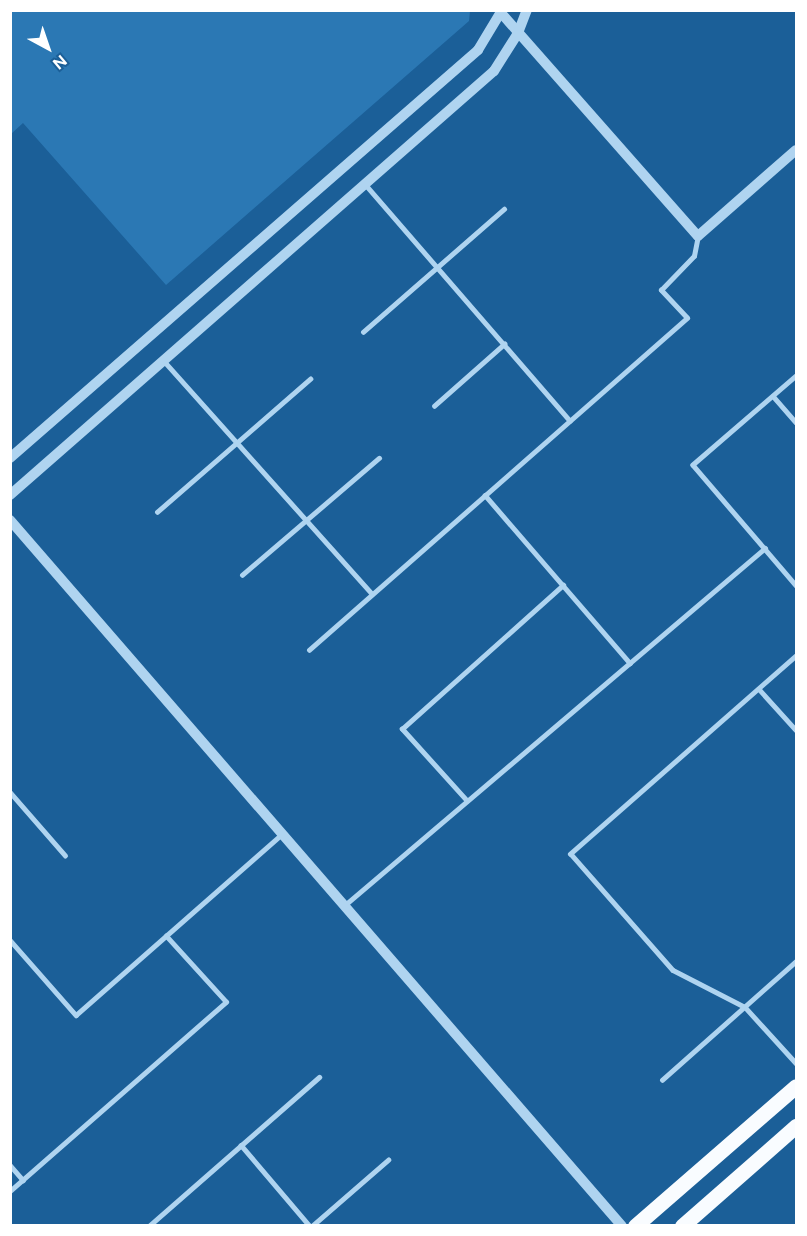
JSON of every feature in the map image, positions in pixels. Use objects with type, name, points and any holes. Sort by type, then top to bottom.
[{"type":"main road","points":[[635,1226],[796,1086]]},
{"type":"main road","points":[[682,1226],[796,1125]]},
{"type":"street","points":[[10,495],[494,71],[518,33],[527,10]]},
{"type":"street","points":[[10,458],[478,50],[502,12],[698,236],[796,150]]},
{"type":"street","points":[[10,520],[622,1226]]},
{"type":"lane","points":[[365,184],[570,421]]},
{"type":"lane","points":[[363,332],[504,209]]},
{"type":"lane","points":[[309,650],[687,318],[661,290],[694,256],[698,236]]},
{"type":"lane","points":[[434,406],[504,344]]},
{"type":"lane","points":[[164,361],[372,594]]},
{"type":"lane","points":[[796,376],[693,465],[796,585]]},
{"type":"lane","points":[[157,512],[310,379]]},
{"type":"lane","points":[[773,396],[796,422]]},
{"type":"lane","points":[[242,575],[379,458]]},
{"type":"lane","points":[[485,495],[630,663]]},
{"type":"lane","points":[[345,906],[765,548]]},
{"type":"lane","points":[[467,801],[402,729],[563,585]]},
{"type":"lane","points":[[796,656],[571,854],[673,970],[745,1007],[796,1063]]},
{"type":"lane","points":[[759,689],[796,730]]},
{"type":"lane","points":[[10,792],[64,855]]},
{"type":"lane","points":[[10,940],[76,1015],[282,834]]},
{"type":"lane","points":[[10,1191],[226,1002],[166,936]]},
{"type":"lane","points":[[662,1080],[796,961]]},
{"type":"lane","points":[[149,1226],[319,1077]]},
{"type":"lane","points":[[242,1145],[311,1226],[387,1160]]},
{"type":"lane","points":[[10,1165],[23,1180]]},
{"type":"shaded area","points":[[11,10],[470,11],[469,21],[166,285],[23,123],[11,134]]}]
